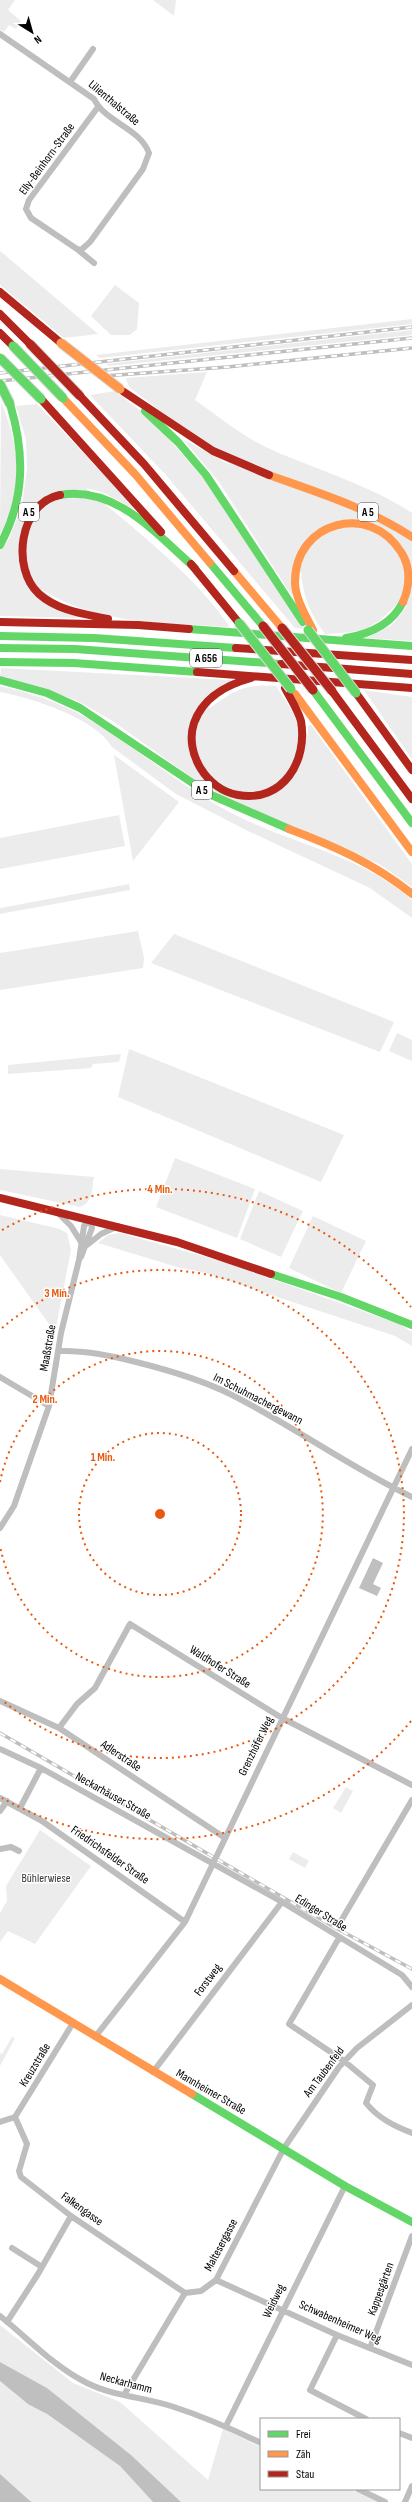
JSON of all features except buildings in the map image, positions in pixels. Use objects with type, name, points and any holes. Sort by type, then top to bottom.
[{"type":"main road","name":"A 5","points":[[0,292],[122,390],[213,451],[248,468],[348,503],[386,520],[412,537]]},
{"type":"main road","points":[[0,314],[144,464],[282,628],[412,799]]},
{"type":"main road","points":[[0,334],[136,474],[263,626],[313,690],[412,823]]},
{"type":"main road","points":[[0,358],[41,399],[195,568],[278,672],[288,688],[412,852]]},
{"type":"main road","points":[[0,384],[10,404],[19,433],[22,480],[16,508],[7,534],[0,545]]},
{"type":"main road","name":"A 5","points":[[122,390],[178,442],[206,475],[310,630]]},
{"type":"main road","name":"A 5","points":[[138,625],[69,609],[46,599],[31,587],[20,570],[16,552],[18,534],[30,511],[43,500],[60,493],[75,492],[99,496],[117,504],[138,519],[195,568]]},
{"type":"main road","points":[[323,643],[365,634],[386,623],[399,609],[407,592],[409,573],[403,554],[388,534],[369,524],[342,522],[323,529],[309,541],[298,560],[295,582],[301,606],[310,630],[323,643],[356,693],[412,770]]},
{"type":"main road","points":[[0,622],[138,625],[323,643],[412,646]]},
{"type":"main road","name":"A 656","points":[[0,636],[94,638],[412,660]]},
{"type":"main road","name":"A 656","points":[[0,648],[75,649],[412,674]]},
{"type":"main road","points":[[0,662],[74,663],[411,688]]},
{"type":"main road","points":[[265,676],[241,681],[218,691],[205,702],[196,716],[192,732],[194,757],[207,778],[220,788],[240,795],[260,794],[279,786],[294,772],[302,757],[304,732],[296,706],[288,688]]},
{"type":"main road","name":"A 5","points":[[0,680],[40,691],[90,714],[208,794],[240,810],[356,858],[381,871],[412,894]]},
{"type":"main road","points":[[0,1198],[119,1226],[177,1242],[278,1274],[411,1325]]},
{"type":"main road","name":"Mannheimer Straße","points":[[0,1980],[153,2072],[284,2148],[345,2186],[412,2222]]},
{"type":"street","name":"Lilienthalstraße","points":[[0,34],[94,99],[98,107],[142,142],[149,153],[146,163],[85,247],[77,249]]},
{"type":"street","name":"Lilienthalstraße","points":[[70,82],[93,49]]},
{"type":"street","name":"Elly-Beinhorn-Straße","points":[[94,263],[77,249],[31,218],[26,209],[29,200],[98,107]]},
{"type":"street","points":[[56,1211],[71,1226],[81,1242]]},
{"type":"street","name":"Maaßstraße","points":[[0,1528],[14,1506],[49,1406],[58,1351],[79,1260],[84,1226],[90,1219]]},
{"type":"street","name":"Maaßstraße","points":[[79,1260],[87,1245],[92,1228],[90,1219]]},
{"type":"street","name":"Maaßstraße","points":[[87,1245],[101,1234],[119,1226]]},
{"type":"street","name":"Im Schuhmachergewann","points":[[58,1351],[91,1352],[125,1359],[163,1368],[211,1386],[307,1437],[412,1497]]},
{"type":"street","points":[[1,1381],[49,1406]]},
{"type":"street","name":"Grenzhöfer Weg","points":[[95,2037],[185,1922],[412,1449]]},
{"type":"street","name":"Waldhofer Straße","points":[[59,1728],[78,1704],[95,1688],[130,1624],[282,1718],[412,1785]]},
{"type":"street","name":"Adlerstraße","points":[[0,1701],[59,1728],[225,1838]]},
{"type":"street","name":"Neckarhäuser Straße","points":[[0,1750],[41,1768],[214,1864]]},
{"type":"street","points":[[20,1808],[41,1768]]},
{"type":"street","name":"Friedrichsfelder Straße","points":[[0,1798],[7,1800],[20,1808],[185,1922]]},
{"type":"street","points":[[0,1811],[7,1800]]},
{"type":"street","points":[[341,1921],[412,1800]]},
{"type":"street","points":[[0,1849],[12,1847],[19,1851]]},
{"type":"street","name":"Edinger Straße","points":[[214,1864],[282,1902],[402,1975],[412,1987]]},
{"type":"street","name":"Forstweg","points":[[153,2072],[282,1902]]},
{"type":"street","points":[[340,1938],[289,2024],[344,2061],[373,2085],[366,2103],[374,2112],[394,2125],[412,2133]]},
{"type":"street","name":"Am Taubenfeld","points":[[284,2148],[344,2061],[412,2005]]},
{"type":"street","name":"Kreuzstraße","points":[[15,2117],[72,2023]]},
{"type":"street","points":[[0,2122],[15,2117]]},
{"type":"street","name":"Falkengasse","points":[[15,2117],[27,2144],[19,2172],[21,2177],[71,2216],[185,2293]]},
{"type":"street","name":"Maltesergasse","points":[[185,2293],[202,2291],[216,2280],[284,2148]]},
{"type":"street","name":"Weidweg","points":[[226,2426],[282,2309],[345,2186]]},
{"type":"street","points":[[7,2322],[42,2267],[71,2216]]},
{"type":"street","name":"Kappesgärten","points":[[370,2348],[412,2236]]},
{"type":"street","points":[[12,2248],[42,2267]]},
{"type":"street","name":"Schwabenheimer Weg","points":[[216,2280],[337,2335],[412,2365]]},
{"type":"street","points":[[124,2395],[185,2293]]},
{"type":"street","name":"Neckarhamm","points":[[0,2316],[62,2368],[104,2391],[172,2406],[226,2426],[260,2443]]},
{"type":"street","points":[[337,2335],[310,2390],[364,2418]]},
{"type":"street","points":[[400,2433],[412,2438]]},
{"type":"street","points":[[405,2502],[412,2486]]},
{"type":"street","points":[[360,2490],[385,2502]]},
{"type":"green space","points":[[0,0],[15,0],[8,10],[21,21],[16,29],[9,25],[4,32],[0,30]]},
{"type":"green space","points":[[153,0],[176,0],[174,16]]},
{"type":"green space","points":[[0,251],[98,334],[64,338],[0,285]]},
{"type":"green space","points":[[115,285],[139,303],[137,329],[130,335],[111,335],[91,316]]},
{"type":"green space","points":[[412,319],[412,324],[100,358],[96,355]]},
{"type":"green space","points":[[412,330],[412,335],[109,366],[106,364]]},
{"type":"green space","points":[[207,372],[195,400],[230,426],[268,448],[360,485],[412,513],[412,641],[367,638],[392,625],[407,606],[399,602],[381,619],[366,628],[358,631],[325,634],[311,612],[303,589],[301,571],[292,596],[219,482],[183,439],[232,466],[129,387],[126,378]]},
{"type":"green space","points":[[115,391],[152,420],[213,489],[304,629],[295,628],[165,474],[90,395]]},
{"type":"green space","points":[[1,402],[16,452],[17,468],[13,500],[8,517],[0,534]]},
{"type":"green space","points":[[37,404],[107,478],[134,509],[102,492],[86,488],[144,536],[181,570],[215,607],[230,627],[157,623],[108,616],[61,600],[40,588],[79,618],[0,616],[0,551],[9,539],[22,505],[27,469],[26,439],[16,406]]},
{"type":"green space","points":[[1,668],[232,680],[201,701],[210,708],[233,693],[248,687],[266,685],[276,686],[308,736],[308,726],[311,725],[412,864],[412,887],[381,865],[228,799],[201,784],[111,720],[76,700],[0,676]]},
{"type":"green space","points":[[0,686],[44,698],[85,717],[120,739],[188,787],[224,809],[247,821],[321,850],[369,871],[391,884],[412,900],[412,918],[370,888],[250,832],[176,794],[112,747],[104,737],[78,718],[45,704],[0,692]]},
{"type":"green space","points":[[364,690],[412,697],[412,759],[411,758]]},
{"type":"green space","points":[[114,755],[179,802],[133,861]]},
{"type":"green space","points":[[119,815],[125,846],[0,869],[0,838]]},
{"type":"green space","points":[[129,884],[130,890],[0,914],[0,908]]},
{"type":"green space","points":[[138,931],[144,958],[143,968],[0,990],[0,953]]},
{"type":"green space","points":[[174,934],[394,1022],[380,1052],[151,963]]},
{"type":"green space","points":[[397,1033],[412,1040],[412,1061],[389,1051]]},
{"type":"green space","points":[[129,1049],[344,1135],[321,1182],[118,1097]]},
{"type":"green space","points":[[121,1054],[119,1062],[93,1064],[91,1068],[8,1074],[8,1065]]},
{"type":"green space","points":[[175,1158],[255,1189],[237,1238],[156,1207]]},
{"type":"green space","points":[[0,1169],[94,1177],[90,1199],[80,1207],[0,1190]]},
{"type":"green space","points":[[259,1191],[303,1211],[281,1257],[240,1239]]},
{"type":"green space","points":[[0,1215],[60,1229],[67,1233],[71,1250],[56,1327],[51,1327],[0,1255]]},
{"type":"green space","points":[[313,1216],[366,1241],[341,1293],[289,1268]]},
{"type":"green space","points":[[120,1233],[224,1262],[399,1324],[412,1332],[412,1346],[395,1336],[202,1272],[177,1267],[98,1243],[108,1235]]},
{"type":"green space","points":[[346,1787],[353,1791],[341,1813],[333,1808]]},
{"type":"green space","name":"Bühlerwiese","points":[[40,1830],[91,1866],[35,1944],[8,1931],[0,1942],[0,1913],[7,1901],[6,1886]]},
{"type":"green space","points":[[293,1852],[309,1861],[305,1868],[289,1859]]},
{"type":"green space","points":[[12,2037],[15,2038],[0,2066],[0,2053],[2,2054]]},
{"type":"green space","points":[[0,2325],[73,2383],[120,2402],[208,2480],[223,2429],[260,2447],[260,2490],[352,2490],[378,2502],[181,2502],[131,2455],[47,2388],[0,2362]]},
{"type":"green space","points":[[0,2381],[120,2466],[153,2502],[0,2502]]},
{"type":"shaded area","points":[[373,1558],[383,1563],[373,1584],[381,1588],[377,1596],[359,1588]]},
{"type":"shaded area","points":[[0,2362],[47,2388],[131,2455],[181,2502],[153,2502],[120,2466],[47,2414],[28,2404],[0,2381]]},
{"type":"shaded area","points":[[0,2474],[30,2501],[32,2502],[0,2502]]},
{"type":"railway","points":[[0,373],[412,327]]},
{"type":"railway","points":[[0,381],[412,338]]},
{"type":"railway","points":[[104,376],[227,367],[412,348]]},
{"type":"railway","points":[[0,1733],[334,1927],[412,1969]]},
{"type":"traffic: fast","points":[[13,346],[63,398]]},
{"type":"traffic: fast","points":[[0,358],[41,399]]},
{"type":"traffic: fast","points":[[0,384],[10,404]]},
{"type":"traffic: fast","points":[[0,545],[14,511],[20,476],[18,441],[10,404]]},
{"type":"traffic: fast","points":[[145,411],[178,442],[206,475],[303,622]]},
{"type":"traffic: fast","points":[[60,495],[80,494],[99,498],[117,505],[134,515],[195,568]]},
{"type":"traffic: fast","points":[[210,563],[263,626]]},
{"type":"traffic: fast","points":[[346,638],[363,634],[379,627],[393,616],[403,602]]},
{"type":"traffic: fast","points":[[239,623],[291,689]]},
{"type":"traffic: fast","points":[[189,629],[412,646]]},
{"type":"traffic: fast","points":[[308,630],[356,693]]},
{"type":"traffic: fast","points":[[0,636],[94,638],[236,648]]},
{"type":"traffic: fast","points":[[0,648],[75,649],[281,664]]},
{"type":"traffic: fast","points":[[0,662],[74,663],[197,672]]},
{"type":"traffic: fast","points":[[0,680],[47,693],[80,708],[209,794],[289,829]]},
{"type":"traffic: fast","points":[[313,690],[412,823]]},
{"type":"traffic: fast","points":[[271,1274],[341,1297],[412,1325]]},
{"type":"traffic: fast","points":[[192,2094],[345,2186],[412,2222]]},
{"type":"traffic: slow","points":[[61,343],[120,389]]},
{"type":"traffic: slow","points":[[63,398],[135,474],[210,563]]},
{"type":"traffic: slow","points":[[269,475],[361,509],[412,537]]},
{"type":"traffic: slow","points":[[313,630],[301,607],[295,588],[298,561],[307,545],[320,533],[336,525],[354,523],[371,527],[388,536],[401,552],[407,564],[408,583],[403,602]]},
{"type":"traffic: slow","points":[[234,571],[282,628]]},
{"type":"traffic: slow","points":[[295,694],[412,852]]},
{"type":"traffic: slow","points":[[289,829],[354,857],[384,874],[412,894]]},
{"type":"traffic: slow","points":[[0,1979],[192,2094]]},
{"type":"traffic: jam","points":[[0,292],[61,343]]},
{"type":"traffic: jam","points":[[0,314],[30,344]]},
{"type":"traffic: jam","points":[[0,333],[13,346]]},
{"type":"traffic: jam","points":[[30,344],[80,396]]},
{"type":"traffic: jam","points":[[124,392],[213,451],[269,475]]},
{"type":"traffic: jam","points":[[80,396],[144,464],[234,571]]},
{"type":"traffic: jam","points":[[41,399],[161,532]]},
{"type":"traffic: jam","points":[[60,495],[46,501],[35,510],[28,523],[24,538],[23,554],[25,569],[30,583],[46,600],[63,608],[108,619]]},
{"type":"traffic: jam","points":[[191,564],[239,623]]},
{"type":"traffic: jam","points":[[0,622],[138,625],[189,629]]},
{"type":"traffic: jam","points":[[263,626],[313,690]]},
{"type":"traffic: jam","points":[[282,628],[332,691]]},
{"type":"traffic: jam","points":[[236,648],[412,660]]},
{"type":"traffic: jam","points":[[281,664],[412,674]]},
{"type":"traffic: jam","points":[[197,672],[412,688]]},
{"type":"traffic: jam","points":[[251,678],[233,684],[216,693],[203,706],[194,723],[192,746],[195,758],[208,778],[227,792],[238,795],[254,796],[268,792],[280,786],[289,776],[296,764],[302,736],[301,721],[285,688]]},
{"type":"traffic: jam","points":[[332,691],[412,799]]},
{"type":"traffic: jam","points":[[356,693],[412,770]]},
{"type":"traffic: jam","points":[[0,1198],[177,1242],[271,1274]]}]
